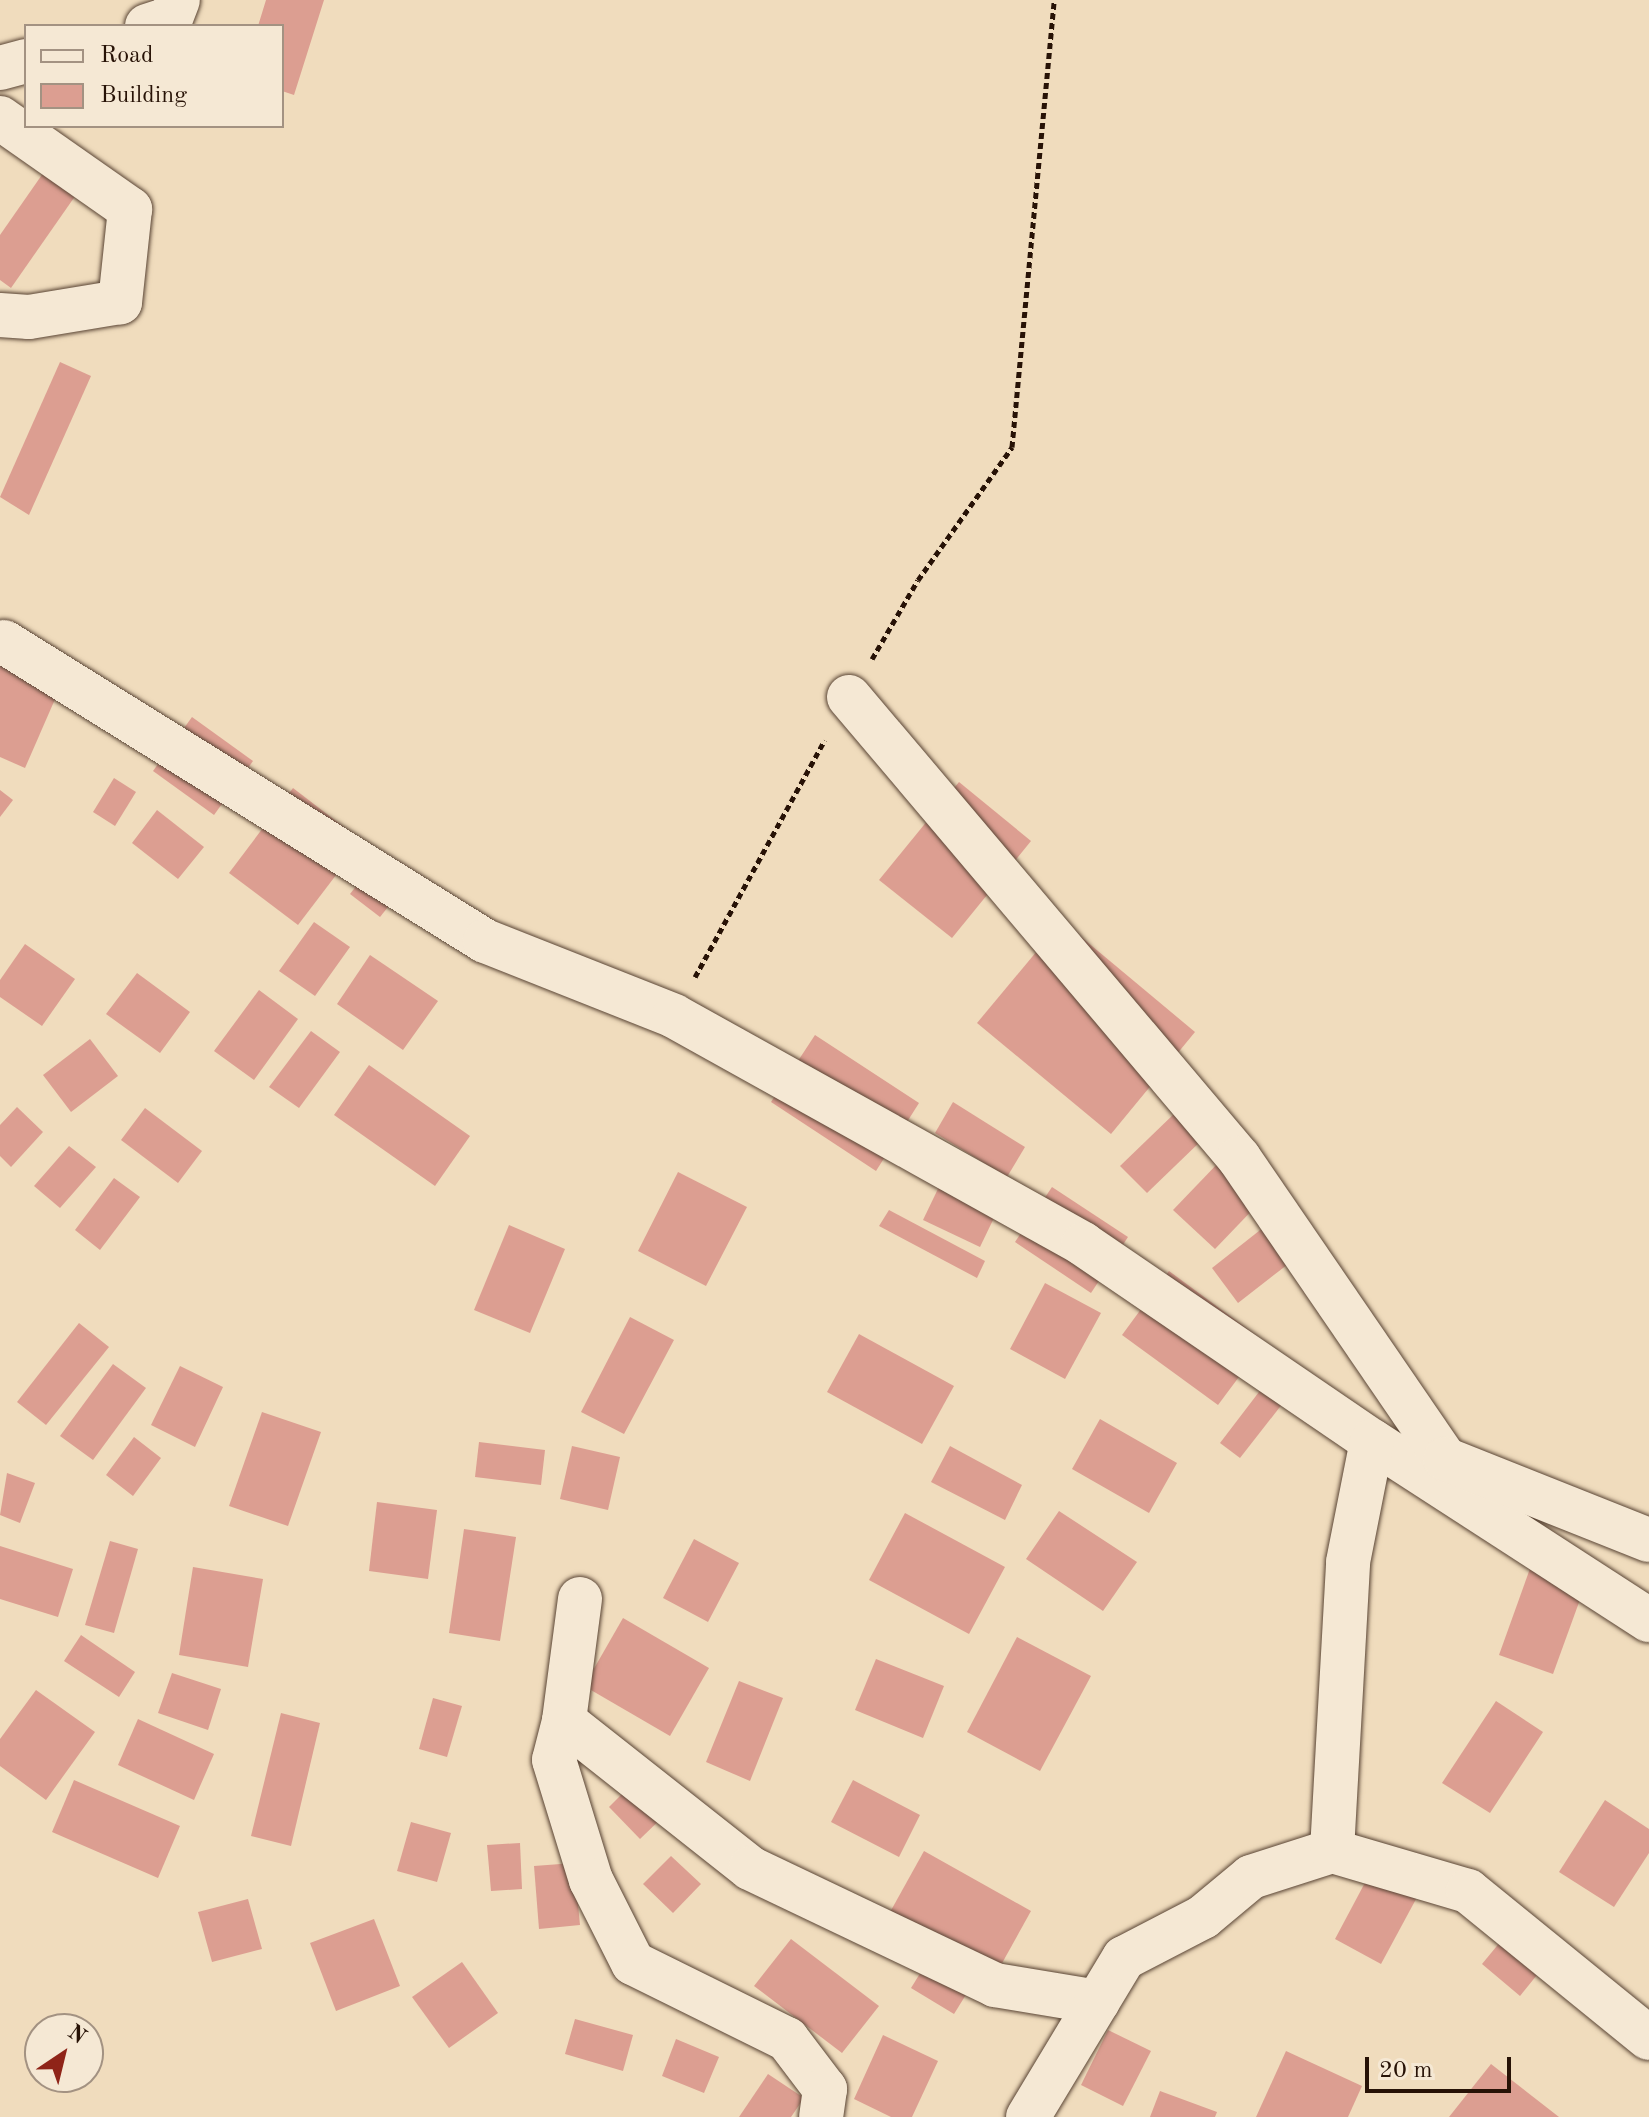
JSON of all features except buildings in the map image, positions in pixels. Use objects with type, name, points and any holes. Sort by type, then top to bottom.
[{"type":"street","points":[[153,24],[171,18],[178,0]]},
{"type":"street","points":[[0,68],[24,62]]},
{"type":"street","points":[[0,118],[130,209],[120,302],[29,317],[0,315]]},
{"type":"street","points":[[4,642],[485,941],[674,1016],[1083,1244],[1372,1441],[1649,1620]]},
{"type":"street","points":[[849,697],[1239,1158],[1445,1459],[1649,1540]]},
{"type":"street","points":[[1332,1851],[1348,1562],[1372,1441]]},
{"type":"street","points":[[580,1599],[564,1721],[554,1760],[591,1880],[633,1963],[787,2039],[825,2089],[821,2117]]},
{"type":"street","points":[[564,1721],[750,1868],[995,1985],[1098,2002]]},
{"type":"street","points":[[1028,2117],[1124,1958],[1203,1917],[1251,1877],[1332,1851],[1468,1891],[1649,2038]]},
{"type":"path","points":[[674,1016],[849,697],[918,580],[1012,447],[1054,0]]}]
